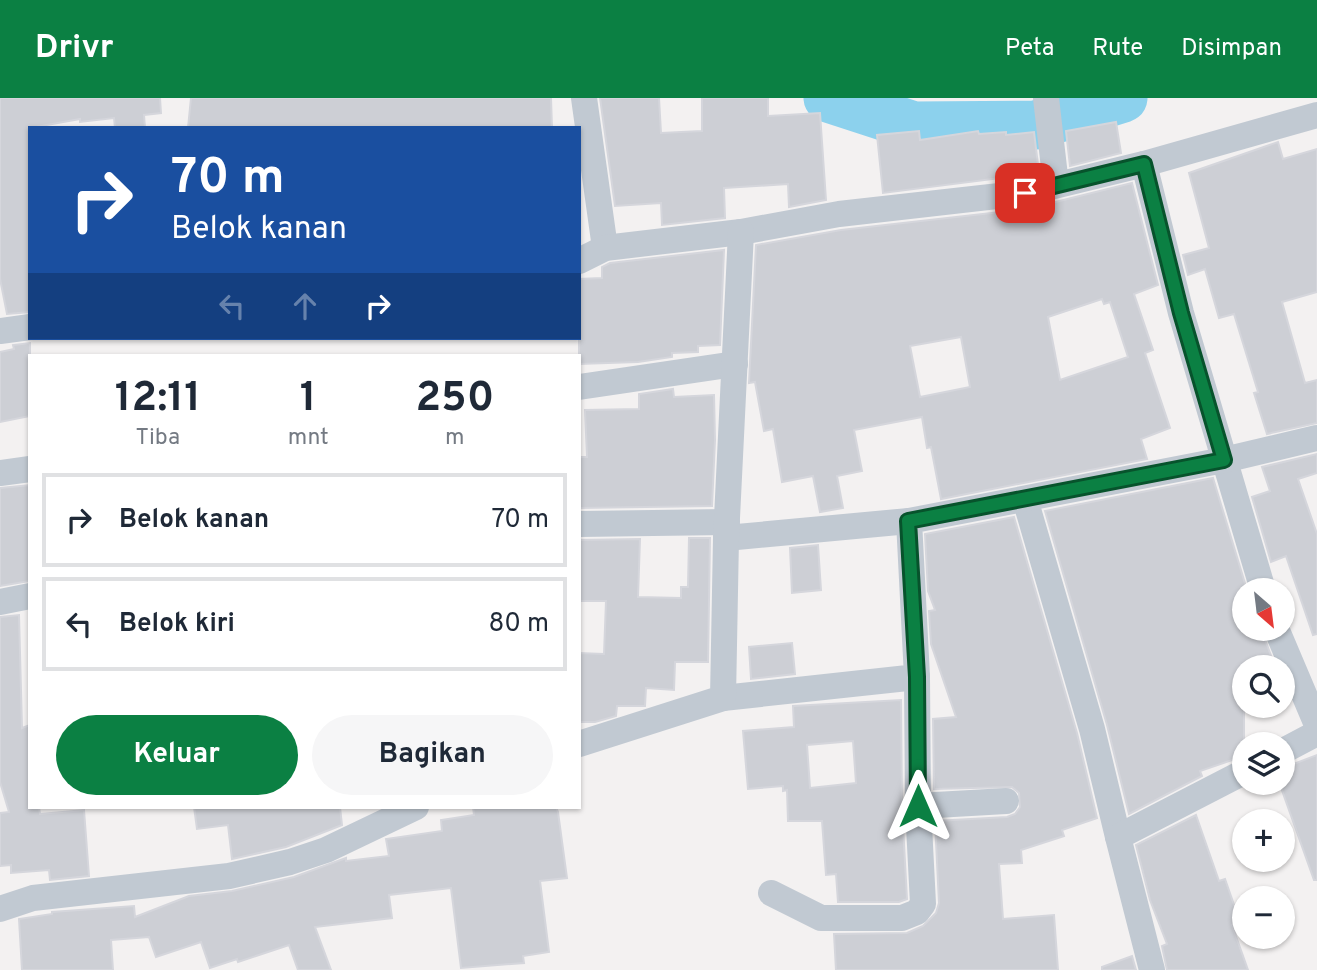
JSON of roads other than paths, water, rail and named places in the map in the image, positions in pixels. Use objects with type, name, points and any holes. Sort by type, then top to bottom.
[{"type":"street","points":[[584,98],[605,248]]},
{"type":"street","points":[[1046,98],[1056,185]]},
{"type":"street","points":[[581,260],[605,248],[741,232],[839,214],[1025,193],[1144,164],[1317,115]]},
{"type":"street","points":[[1144,164],[1181,313],[1259,578]]},
{"type":"street","points":[[723,698],[727,530],[741,232]]},
{"type":"street","points":[[0,331],[28,327]]},
{"type":"street","points":[[581,387],[735,364]]},
{"type":"street","points":[[581,524],[727,530],[908,521],[1224,460],[1317,438]]},
{"type":"street","points":[[0,473],[28,469]]},
{"type":"street","points":[[1025,499],[1092,729],[1152,970]]},
{"type":"street","points":[[771,893],[821,918],[902,918],[918,912],[923,904],[918,806],[917,677],[908,521]]},
{"type":"street","points":[[0,603],[28,596]]},
{"type":"street","points":[[1281,641],[1317,725]]},
{"type":"street","points":[[581,743],[723,698],[917,677]]},
{"type":"street","points":[[1295,745],[1317,733]]},
{"type":"street","points":[[1118,837],[1232,778]]},
{"type":"street","points":[[918,806],[1006,801]]},
{"type":"street","points":[[0,909],[33,898],[229,876],[290,862],[326,850],[412,809]]},
{"type":"waterway","points":[[828,98],[914,126],[1036,125],[1123,98]]}]
